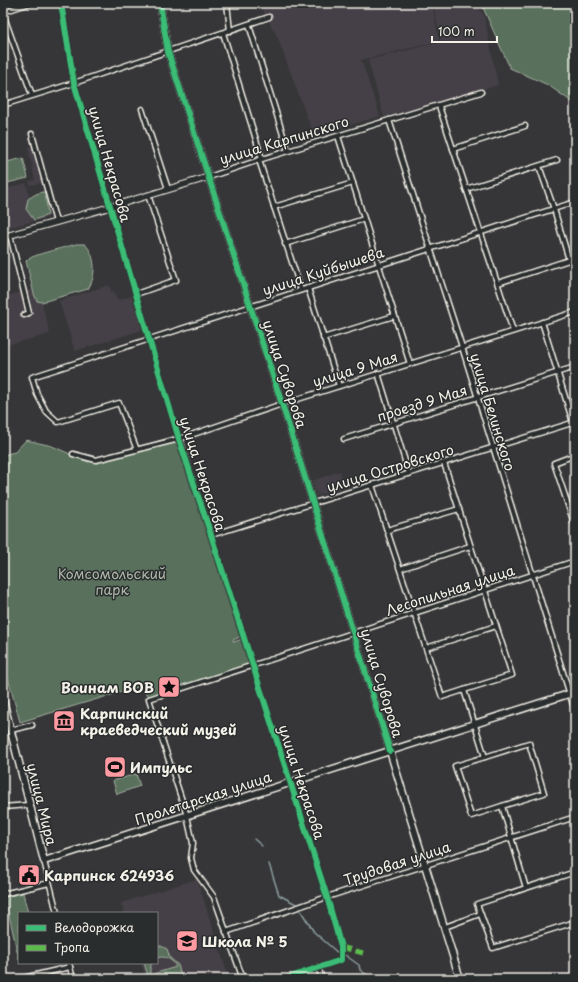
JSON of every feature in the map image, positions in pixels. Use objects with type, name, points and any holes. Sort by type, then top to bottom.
[{"type":"main road","name":"Пролетарская улица","points":[[44,861],[390,751],[476,727],[572,693]]},
{"type":"main road","name":"улица Мира","points":[[3,700],[44,861]]},
{"type":"main road","name":"улица Суворова","points":[[390,751],[445,927],[457,978]]},
{"type":"street","points":[[4,3],[3,12],[32,95]]},
{"type":"street","points":[[3,12],[30,3]]},
{"type":"street","name":"улица Некрасова","points":[[61,3],[74,83],[149,339],[179,439],[327,897],[341,947],[340,960],[318,968]]},
{"type":"street","name":"улица Суворова","points":[[160,3],[168,52],[282,404],[390,751]]},
{"type":"street","points":[[227,3],[230,31]]},
{"type":"street","points":[[3,105],[168,52],[269,17]]},
{"type":"street","points":[[249,25],[288,151]]},
{"type":"street","points":[[223,33],[274,207],[301,290]]},
{"type":"street","name":"улица Карпинского","points":[[3,237],[209,177],[260,159],[439,106],[481,92]]},
{"type":"street","points":[[439,106],[513,331]]},
{"type":"street","points":[[142,109],[168,189]]},
{"type":"street","name":"улица Белинского","points":[[389,120],[533,575],[572,693],[575,711]]},
{"type":"street","points":[[453,149],[525,126]]},
{"type":"street","points":[[32,134],[56,222]]},
{"type":"street","points":[[338,136],[380,265],[394,316],[410,364]]},
{"type":"street","points":[[466,190],[557,160]]},
{"type":"street","points":[[539,166],[554,208],[569,260]]},
{"type":"street","points":[[274,207],[353,183]]},
{"type":"street","points":[[136,294],[176,280],[148,195]]},
{"type":"street","name":"улица Куйбышева","points":[[137,450],[119,403],[58,422],[46,411],[37,394],[32,377],[575,202]]},
{"type":"street","points":[[286,244],[364,219]]},
{"type":"street","points":[[10,235],[29,313],[24,315]]},
{"type":"street","points":[[498,283],[575,258]]},
{"type":"street","points":[[308,288],[339,386]]},
{"type":"street","name":"улица 9 Мая","points":[[72,454],[96,460],[179,439],[282,404],[575,312]]},
{"type":"street","points":[[323,338],[394,316]]},
{"type":"street","points":[[542,322],[575,429]]},
{"type":"street","name":"проезд 9 Мая","points":[[344,439],[575,367]]},
{"type":"street","points":[[378,374],[409,474]]},
{"type":"street","name":"улица Островского","points":[[211,535],[574,422]]},
{"type":"street","points":[[575,455],[554,462],[575,526]]},
{"type":"street","points":[[372,485],[442,697],[512,675],[444,463]]},
{"type":"street","points":[[387,530],[459,509]]},
{"type":"street","points":[[400,569],[470,546]]},
{"type":"street","name":"Лесопильная улица","points":[[187,816],[149,699],[575,561]]},
{"type":"street","points":[[426,648],[496,626]]},
{"type":"street","points":[[464,690],[485,757]]},
{"type":"street","points":[[11,730],[32,725]]},
{"type":"street","points":[[529,743],[544,793],[471,816],[455,766],[485,757],[529,743]]},
{"type":"street","points":[[3,807],[29,805]]},
{"type":"street","points":[[502,806],[526,888]]},
{"type":"street","points":[[187,816],[193,843],[191,858],[194,870],[214,897],[243,979]]},
{"type":"street","name":"Трудовая улица","points":[[226,932],[327,897],[575,817]]},
{"type":"street","name":"улица Мира","points":[[44,861],[56,912]]},
{"type":"street","points":[[575,872],[477,904],[492,948],[575,922]]},
{"type":"street","points":[[3,894],[49,883]]},
{"type":"street","points":[[445,927],[480,914]]},
{"type":"street","points":[[19,979],[69,965],[73,979]]},
{"type":"street","points":[[284,979],[318,968],[322,979]]},
{"type":"shaded area","points":[[262,3],[432,3],[439,41],[361,60],[380,116],[314,136],[277,36],[262,9]]},
{"type":"shaded area","points":[[433,3],[474,3],[484,15],[498,85],[384,117],[368,60],[441,42]]},
{"type":"shaded area","points":[[35,146],[36,153],[34,154],[41,183],[30,185],[29,181],[35,180],[28,147]]},
{"type":"shaded area","points":[[26,183],[30,198],[43,194],[49,217],[3,229],[3,190]]},
{"type":"shaded area","points":[[109,285],[111,292],[114,291],[117,300],[132,296],[142,330],[75,351],[59,301]]},
{"type":"shaded area","points":[[38,288],[50,334],[3,346],[3,297]]},
{"type":"shaded area","points":[[340,471],[342,477],[337,479],[340,488],[317,496],[312,481]]},
{"type":"shaded area","name":"Школа № 5","points":[[197,879],[229,979],[146,979],[141,964],[158,964],[158,912],[124,912],[121,903]]},
{"type":"green space","points":[[481,3],[575,3],[575,104],[548,85],[510,68]]},
{"type":"green space","points":[[23,158],[28,178],[3,184],[3,163]]},
{"type":"green space","points":[[45,192],[48,215],[34,220],[26,209],[28,199]]},
{"type":"green space","points":[[76,244],[85,244],[89,249],[93,260],[93,278],[88,289],[42,302],[37,301],[26,261],[29,258]]},
{"type":"green space","name":"Комсомольский парк","points":[[182,434],[242,636],[233,640],[234,642],[242,639],[250,666],[149,696],[138,687],[20,722],[3,660],[3,455],[15,452],[26,440],[52,446],[88,462]]},
{"type":"green space","points":[[136,774],[140,786],[117,794],[113,781]]},
{"type":"green space","points":[[23,893],[28,912],[18,912],[18,956],[5,897]]},
{"type":"green space","points":[[158,946],[167,949],[170,958],[178,965],[182,979],[149,979],[144,964],[152,964],[150,975],[176,967],[168,958],[158,958]]},
{"type":"waterway","points":[[254,839],[262,846]]},
{"type":"waterway","points":[[269,864],[279,895],[298,905]]},
{"type":"waterway","points":[[301,911],[314,932],[339,954]]},
{"type":"waterway","points":[[345,955],[359,965],[360,970],[373,979]]},
{"type":"marked path","points":[[341,947],[363,953]]},
{"type":"cycle path","points":[[61,3],[74,83],[149,339],[179,439],[327,897],[341,947],[341,960],[284,979]]},
{"type":"cycle path","points":[[160,3],[168,52],[282,404],[390,751]]},
{"type":"place","name":"Воинам ВОВ","points":[[169,687]]},
{"type":"place","name":"Карпинский краеведческий музей","points":[[64,721]]},
{"type":"place","name":"Импульс","points":[[115,767]]},
{"type":"place","name":"Карпинск 624936","points":[[29,875]]},
{"type":"place","name":"Школа № 5","points":[[187,941]]}]
